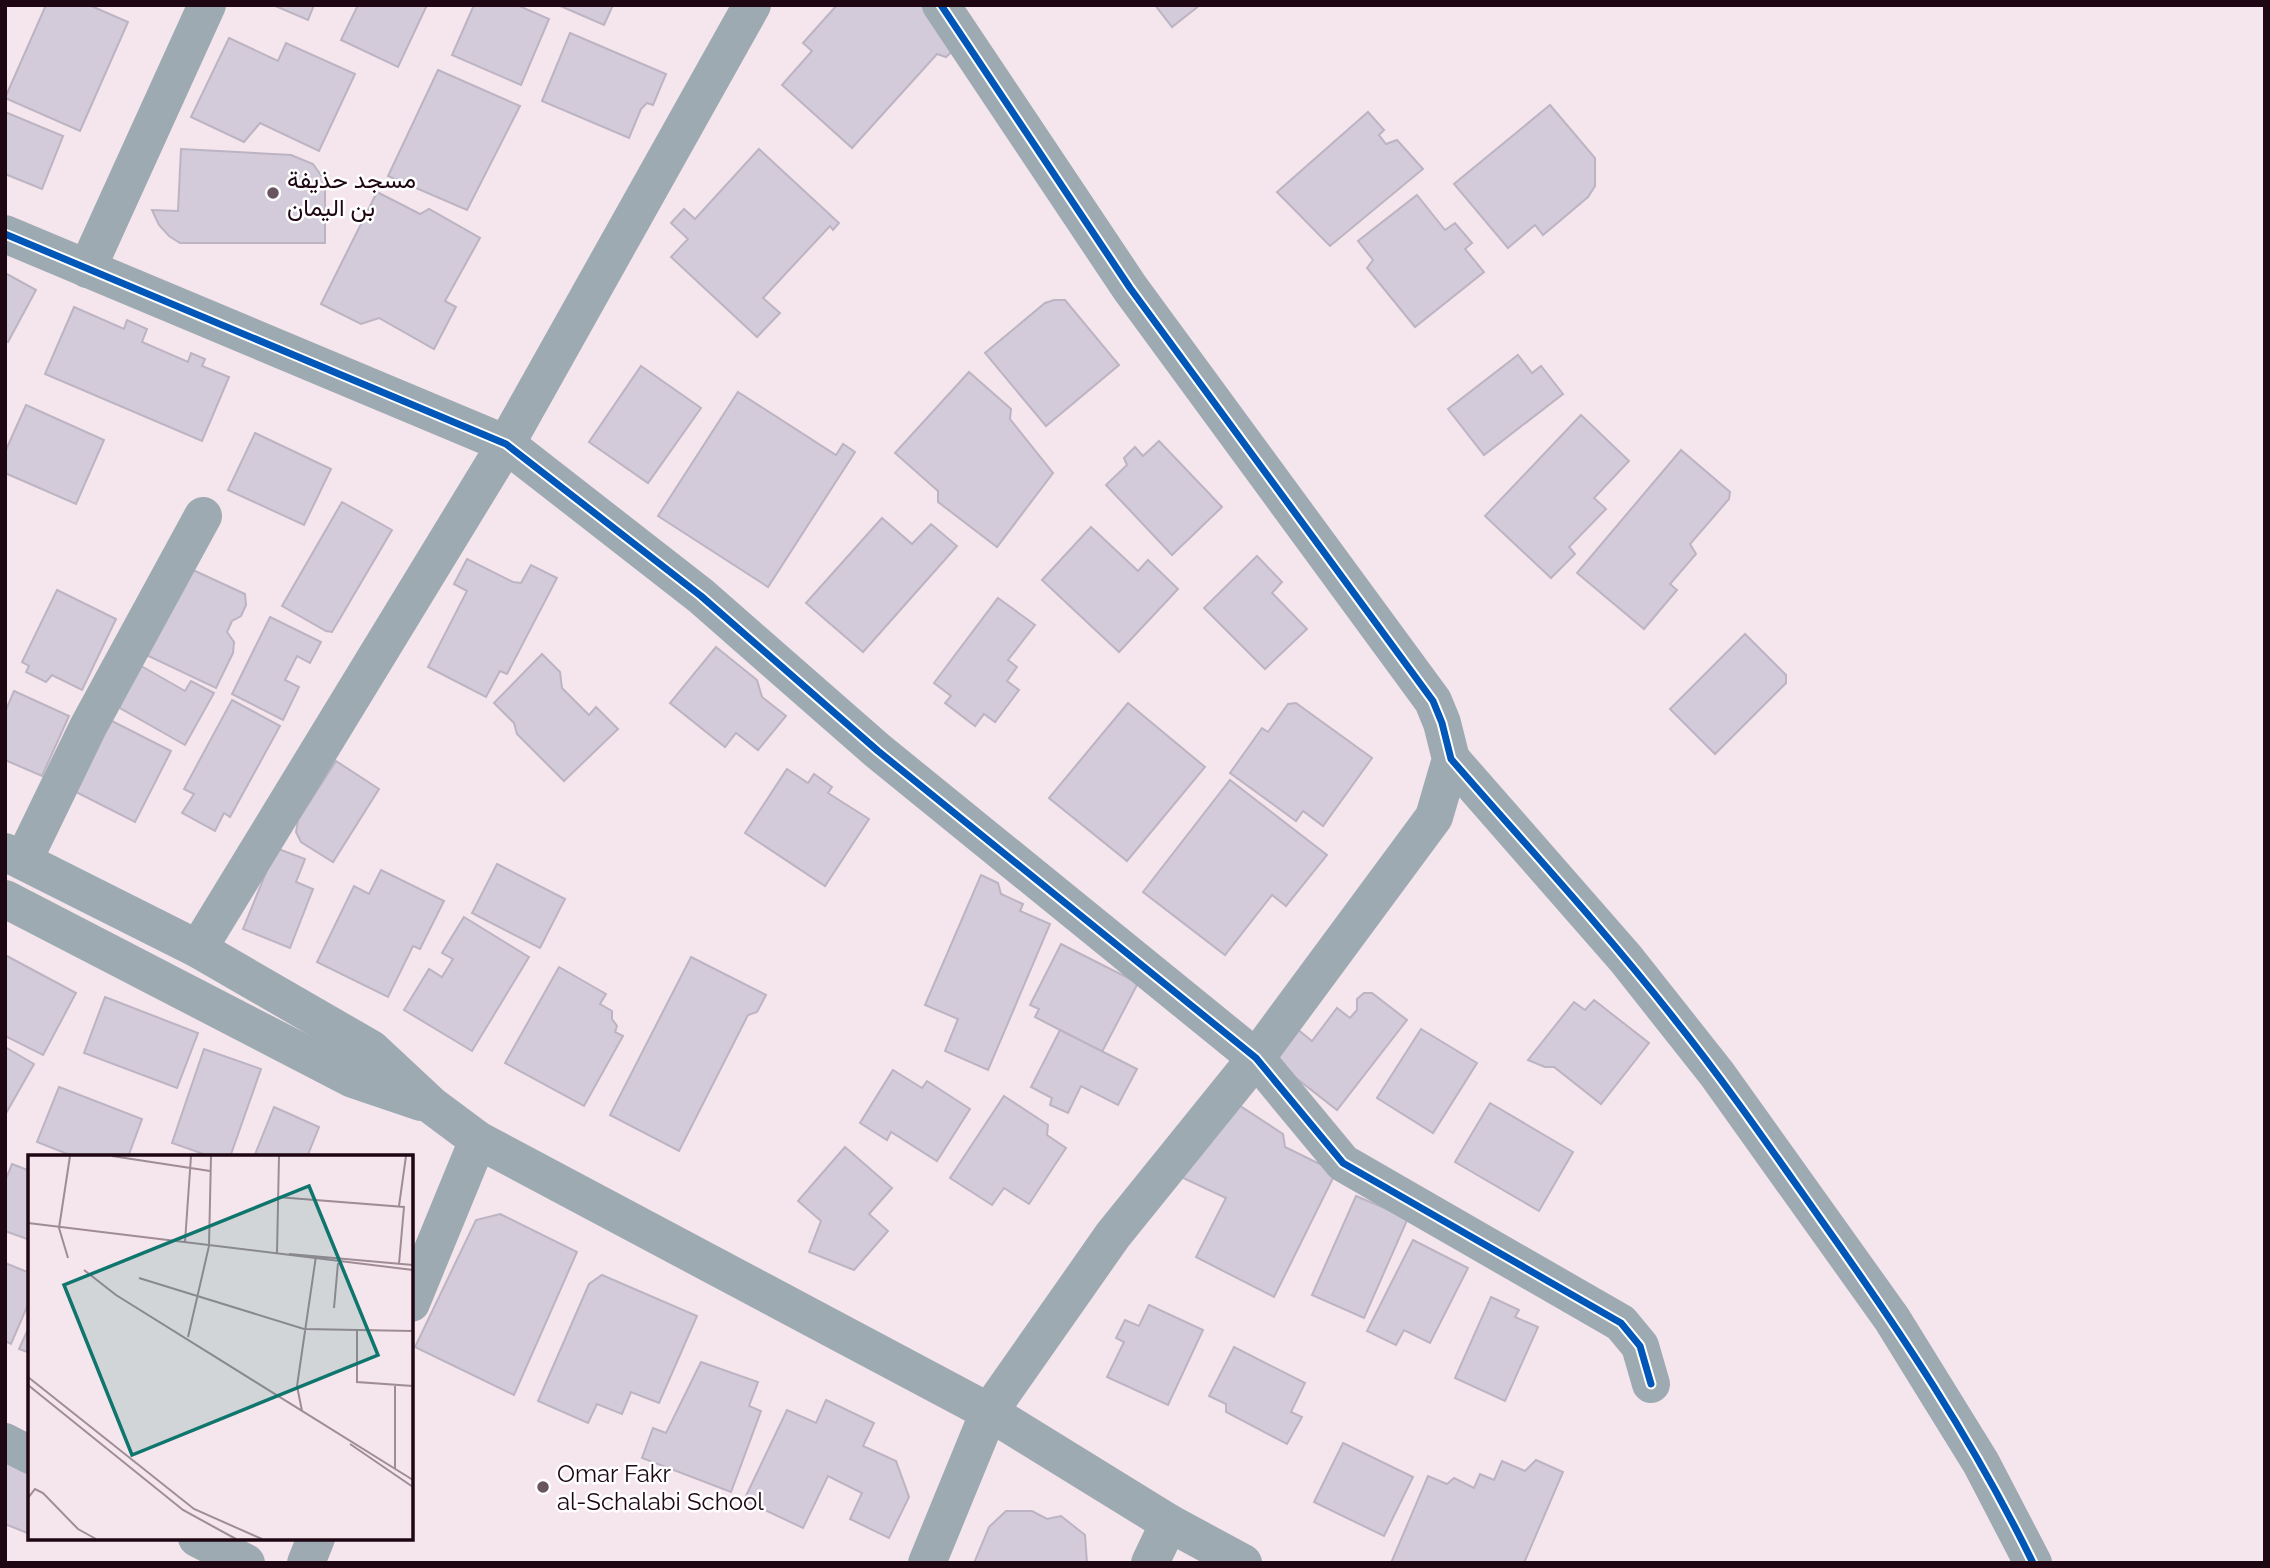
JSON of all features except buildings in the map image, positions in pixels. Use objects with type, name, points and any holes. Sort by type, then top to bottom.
[{"type":"street","points":[[88,269],[207,5]]},
{"type":"street","points":[[177,987],[506,444],[752,5]]},
{"type":"street","points":[[941,5],[1130,288],[1433,701],[1451,759],[1626,959],[1717,1074],[1892,1319],[1981,1463],[2033,1563]]},
{"type":"street","points":[[5,234],[506,444],[701,596],[878,751],[1256,1058],[1343,1163],[1621,1323],[1640,1346],[1651,1384]]},
{"type":"street","points":[[203,516],[14,856],[198,949],[371,1049],[431,1105],[478,1140],[989,1412],[1170,1523],[1243,1563]]},
{"type":"street","points":[[927,1563],[989,1412],[1113,1235],[1256,1058],[1434,817],[1451,759]]},
{"type":"street","points":[[5,899],[353,1079],[431,1105]]},
{"type":"street","points":[[413,1298],[478,1140]]},
{"type":"street","points":[[5,1442],[28,1454]]},
{"type":"street","points":[[1150,1563],[1170,1523]]},
{"type":"street","points":[[201,1540],[246,1563]]},
{"type":"street","points":[[306,1563],[315,1540]]},
{"type":"cycle path","points":[[941,5],[1130,288],[1433,701],[1451,759],[1591,918],[1672,1016],[1747,1115],[1848,1259],[1906,1343],[1960,1429],[2033,1563]]},
{"type":"cycle path","points":[[5,234],[506,444],[701,596],[878,751],[1256,1058],[1343,1163],[1621,1323],[1640,1346],[1651,1384]]},
{"type":"place","name":"مسجد حذيفة بن اليمان","points":[[273,193]]},
{"type":"place","name":"Omar Fakr al-Schalabi School","points":[[543,1487]]}]
